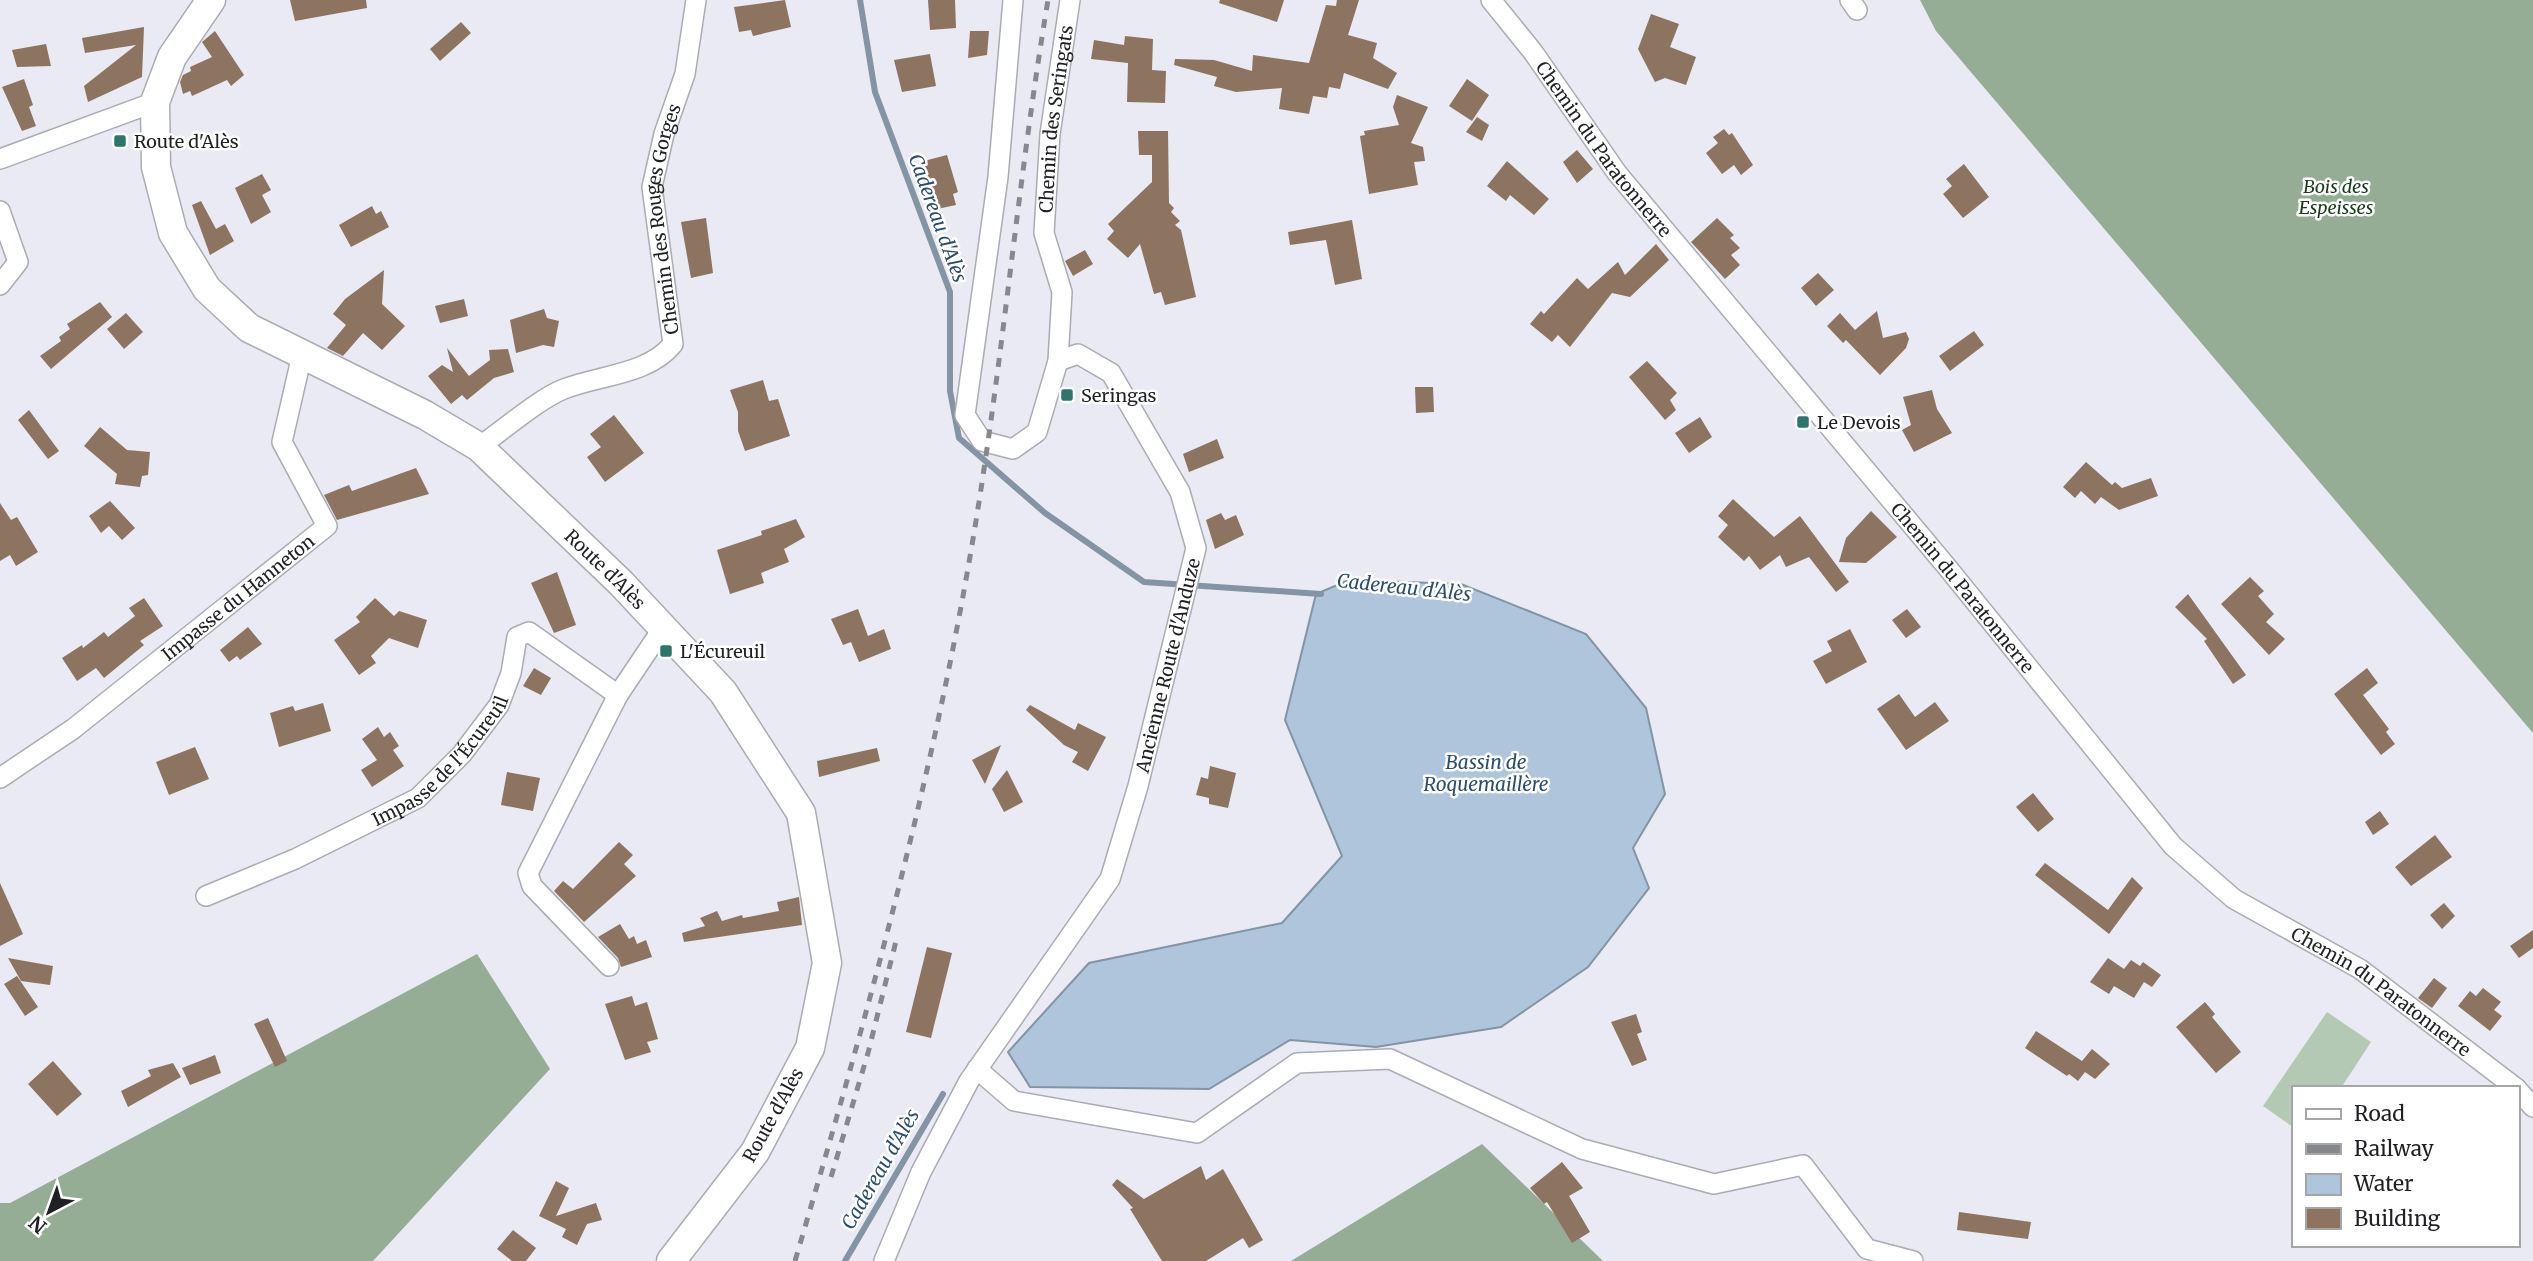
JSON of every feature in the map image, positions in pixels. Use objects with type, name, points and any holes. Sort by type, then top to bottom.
[{"type":"main road","name":"Route d'Alès","points":[[211,0],[172,57],[155,102],[156,167],[173,233],[207,289],[249,328],[425,415],[479,447],[663,628],[723,692],[802,813],[827,963],[810,1048],[755,1152],[671,1261]]},
{"type":"street","name":"Chemin des Rouges Gorges","points":[[479,447],[563,389],[611,377],[663,356],[673,344],[652,187],[664,134],[685,74],[696,0]]},
{"type":"street","points":[[1013,0],[999,177],[965,415],[982,441],[1013,449],[1037,432],[1058,361]]},
{"type":"street","name":"Chemin des Seringats","points":[[1058,361],[1062,292],[1044,233],[1051,134],[1070,0]]},
{"type":"street","name":"Chemin du Paratonnerre","points":[[1491,0],[1534,52],[1617,173],[1939,557],[2173,846],[2234,899],[2360,969],[2514,1086]]},
{"type":"street","points":[[0,159],[155,102]]},
{"type":"street","points":[[0,211],[18,262],[0,285]]},
{"type":"street","name":"Ancienne Route d'Anduze","points":[[884,1261],[921,1172],[977,1069],[1110,879],[1138,786],[1176,621],[1196,548],[1180,492],[1111,373],[1078,354],[1058,361]]},
{"type":"street","name":"Impasse du Hanneton","points":[[0,778],[73,729],[327,526],[282,442],[302,355]]},
{"type":"street","points":[[609,966],[532,886],[528,873],[618,695],[663,628]]},
{"type":"street","name":"Impasse de l'Écureuil","points":[[206,896],[295,859],[418,799],[462,754],[499,705],[511,673],[517,637],[529,632],[547,642],[618,695]]},
{"type":"street","points":[[977,1069],[1014,1101],[1197,1133],[1297,1063],[1390,1059],[1582,1149],[1714,1184],[1803,1165],[1867,1249],[1913,1261]]},
{"type":"street","name":"Chemin du Paratonnerre","points":[[2519,1090],[2533,1107]]},
{"type":"green space","name":"Bois des Espeisses","points":[[1920,0],[2533,0],[2533,733],[1936,31]]},
{"type":"green space","points":[[477,954],[550,1069],[373,1261],[0,1261],[0,1203],[10,1203]]},
{"type":"green space","points":[[2327,1012],[2371,1042],[2342,1086],[2292,1086],[2292,1126],[2263,1106]]},
{"type":"green space","points":[[1482,1144],[1603,1261],[1291,1261]]},
{"type":"water","name":"Bassin de Roquemaillère","points":[[1349,580],[1461,584],[1586,634],[1646,708],[1665,794],[1633,848],[1649,888],[1588,967],[1501,1027],[1376,1047],[1290,1040],[1209,1089],[1030,1087],[1008,1052],[1089,963],[1282,923],[1342,856],[1285,720],[1316,594]]},
{"type":"building","points":[[290,0],[366,0],[367,8],[295,21]]},
{"type":"building","points":[[785,0],[791,27],[753,36],[751,30],[739,32],[734,7]]},
{"type":"building","points":[[928,0],[955,0],[956,28],[930,30]]},
{"type":"building","points":[[1220,0],[1284,0],[1277,22],[1219,3]]},
{"type":"building","points":[[1337,0],[1359,0],[1348,35],[1377,43],[1373,58],[1397,73],[1388,89],[1344,73],[1340,89],[1329,87],[1327,98],[1313,96],[1309,114],[1279,109],[1282,88],[1236,92],[1214,86],[1217,77],[1174,65],[1175,59],[1214,60],[1252,71],[1253,55],[1309,63],[1326,5],[1336,6]]},
{"type":"building","points":[[1651,14],[1679,24],[1670,47],[1696,57],[1686,85],[1665,78],[1655,82],[1638,49]]},
{"type":"building","points":[[461,22],[471,33],[440,61],[430,49]]},
{"type":"building","points":[[144,27],[142,77],[88,102],[84,86],[136,45],[85,53],[82,38]]},
{"type":"building","points":[[215,31],[244,75],[231,86],[227,80],[192,96],[190,91],[183,94],[180,82],[183,75],[191,71],[190,67],[212,57],[202,42]]},
{"type":"building","points":[[970,31],[989,31],[987,55],[968,58]]},
{"type":"building","points":[[1125,36],[1153,39],[1152,70],[1166,71],[1165,103],[1127,102],[1128,63],[1091,59],[1094,40],[1124,45]]},
{"type":"building","points":[[46,44],[51,66],[17,67],[12,50]]},
{"type":"building","points":[[930,54],[936,86],[902,92],[894,60]]},
{"type":"building","points":[[24,79],[33,105],[29,107],[36,126],[22,131],[2,87]]},
{"type":"building","points":[[1467,79],[1489,95],[1472,121],[1449,106]]},
{"type":"building","points":[[1397,95],[1428,107],[1411,143],[1423,147],[1425,161],[1414,162],[1418,185],[1369,194],[1360,136],[1365,135],[1364,131],[1399,125],[1393,107]]},
{"type":"building","points":[[1477,117],[1489,125],[1482,141],[1466,132]]},
{"type":"building","points":[[1724,129],[1729,135],[1732,133],[1753,165],[1741,175],[1734,165],[1722,174],[1706,153],[1718,143],[1713,137]]},
{"type":"building","points":[[1138,131],[1168,131],[1169,203],[1174,208],[1171,212],[1180,221],[1175,225],[1181,230],[1196,297],[1165,305],[1161,292],[1154,294],[1140,244],[1128,258],[1107,239],[1114,231],[1108,224],[1152,182],[1152,155],[1139,155]]},
{"type":"building","points":[[1577,150],[1593,169],[1577,183],[1563,162]]},
{"type":"building","points":[[947,155],[958,192],[953,194],[956,205],[937,209],[933,195],[928,196],[921,179],[927,176],[924,161]]},
{"type":"building","points":[[1507,161],[1549,199],[1534,215],[1510,195],[1506,201],[1487,186]]},
{"type":"building","points":[[1964,164],[1989,197],[1963,218],[1943,194],[1952,186],[1946,179]]},
{"type":"building","points":[[262,174],[271,190],[262,195],[271,212],[251,224],[235,188]]},
{"type":"building","points":[[201,201],[216,229],[225,224],[234,241],[210,255],[192,205]]},
{"type":"building","points":[[372,206],[376,214],[381,211],[389,227],[351,247],[339,225]]},
{"type":"building","points":[[706,218],[713,273],[691,278],[681,222]]},
{"type":"building","points":[[1717,218],[1734,235],[1730,238],[1740,248],[1731,255],[1740,265],[1725,279],[1691,242]]},
{"type":"building","points":[[1352,220],[1362,279],[1335,285],[1326,240],[1290,245],[1288,232]]},
{"type":"building","points":[[1656,244],[1669,260],[1630,297],[1612,293],[1570,347],[1558,335],[1552,342],[1530,324],[1541,311],[1544,314],[1577,278],[1588,289],[1618,262],[1625,275]]},
{"type":"building","points":[[1085,250],[1093,264],[1073,276],[1065,261]]},
{"type":"building","points":[[384,270],[382,304],[405,326],[382,350],[363,333],[343,356],[327,348],[346,325],[333,314],[345,299]]},
{"type":"building","points":[[1818,273],[1834,290],[1816,306],[1801,288]]},
{"type":"building","points":[[464,299],[468,316],[440,323],[435,306]]},
{"type":"building","points":[[100,302],[112,317],[51,369],[40,356],[61,341],[59,337],[70,329],[67,324]]},
{"type":"building","points":[[544,309],[547,318],[559,321],[554,347],[543,345],[516,353],[510,320]]},
{"type":"building","points":[[1877,311],[1883,338],[1906,332],[1909,339],[1906,348],[1880,375],[1846,340],[1843,343],[1827,326],[1840,313],[1855,330]]},
{"type":"building","points":[[126,313],[143,332],[124,349],[107,329]]},
{"type":"building","points":[[1974,331],[1984,345],[1950,371],[1939,356]]},
{"type":"building","points":[[447,348],[469,376],[490,360],[489,350],[508,349],[514,372],[494,378],[467,400],[462,395],[451,404],[428,376],[442,365],[453,372]]},
{"type":"building","points":[[1647,361],[1677,393],[1670,400],[1676,410],[1665,420],[1629,377]]},
{"type":"building","points":[[763,380],[769,401],[778,399],[790,436],[745,451],[738,431],[738,412],[730,390]]},
{"type":"building","points":[[1415,387],[1433,387],[1434,412],[1416,413]]},
{"type":"building","points":[[1932,390],[1937,409],[1952,433],[1914,452],[1902,430],[1911,425],[1903,397]]},
{"type":"building","points":[[29,410],[59,451],[48,459],[18,420]]},
{"type":"building","points":[[614,415],[644,453],[605,482],[587,457],[601,447],[590,434]]},
{"type":"building","points":[[1700,417],[1712,437],[1689,453],[1675,433]]},
{"type":"building","points":[[100,427],[127,450],[150,452],[148,475],[142,476],[140,487],[115,484],[117,474],[84,446]]},
{"type":"building","points":[[1217,439],[1224,458],[1189,472],[1183,454]]},
{"type":"building","points":[[2086,462],[2112,485],[2115,482],[2122,488],[2151,478],[2158,496],[2119,510],[2101,497],[2095,504],[2081,491],[2075,498],[2063,487]]},
{"type":"building","points":[[416,468],[429,494],[337,520],[324,495],[349,485],[352,491]]},
{"type":"building","points":[[1733,499],[1774,537],[1800,516],[1849,582],[1836,592],[1809,557],[1786,567],[1780,555],[1760,570],[1749,556],[1744,561],[1718,537],[1728,525],[1718,516]]},
{"type":"building","points":[[110,501],[135,528],[122,540],[109,526],[101,533],[89,516]]},
{"type":"building","points":[[0,503],[11,520],[17,517],[38,552],[16,566],[10,555],[0,561]]},
{"type":"building","points":[[1871,511],[1897,537],[1866,563],[1839,562],[1846,538]]},
{"type":"building","points":[[1221,513],[1225,520],[1236,515],[1244,535],[1215,549],[1206,520]]},
{"type":"building","points":[[796,519],[805,537],[784,549],[789,562],[761,573],[764,583],[730,594],[717,550],[762,535],[761,531]]},
{"type":"building","points":[[557,572],[576,625],[554,633],[531,583]]},
{"type":"building","points":[[2250,577],[2264,591],[2258,596],[2274,614],[2266,622],[2285,639],[2269,655],[2221,604]]},
{"type":"building","points":[[2188,594],[2246,675],[2233,684],[2204,641],[2207,639],[2175,607]]},
{"type":"building","points":[[144,598],[163,626],[140,641],[144,645],[104,678],[96,668],[77,681],[62,658],[82,645],[83,648],[104,632],[108,637],[135,616],[129,608]]},
{"type":"building","points":[[375,598],[394,616],[399,611],[427,620],[418,648],[389,638],[371,656],[376,663],[359,675],[334,640],[360,622],[356,617]]},
{"type":"building","points":[[858,609],[868,636],[884,629],[891,649],[859,662],[851,642],[843,645],[831,619]]},
{"type":"building","points":[[1907,609],[1921,627],[1906,638],[1892,620]]},
{"type":"building","points":[[248,627],[262,644],[240,660],[237,656],[229,662],[220,650]]},
{"type":"building","points":[[1850,629],[1867,662],[1826,684],[1813,661],[1832,651],[1827,641]]},
{"type":"building","points":[[534,668],[551,678],[541,695],[523,686]]},
{"type":"building","points":[[2367,668],[2378,683],[2363,695],[2389,729],[2386,732],[2395,744],[2381,755],[2334,694]]},
{"type":"building","points":[[1899,694],[1915,717],[1935,702],[1949,721],[1906,750],[1877,709]]},
{"type":"building","points":[[323,703],[331,731],[279,747],[270,713],[293,706],[295,711]]},
{"type":"building","points":[[1030,705],[1075,730],[1078,723],[1106,737],[1088,771],[1072,762],[1078,752],[1064,745],[1026,710]]},
{"type":"building","points":[[378,727],[384,737],[390,732],[399,746],[393,750],[404,766],[372,787],[361,770],[377,760],[362,739]]},
{"type":"building","points":[[1001,745],[985,784],[972,760]]},
{"type":"building","points":[[195,747],[209,779],[169,795],[156,762]]},
{"type":"building","points":[[877,748],[880,761],[819,777],[817,761]]},
{"type":"building","points":[[1210,766],[1236,773],[1228,808],[1209,804],[1209,798],[1196,795],[1201,777],[1208,779]]},
{"type":"building","points":[[1007,770],[1023,802],[1004,812],[992,789]]},
{"type":"building","points":[[507,772],[540,778],[533,811],[501,805]]},
{"type":"building","points":[[2033,793],[2054,819],[2038,832],[2016,807]]},
{"type":"building","points":[[2380,811],[2389,824],[2373,835],[2365,822]]},
{"type":"building","points":[[2435,835],[2452,857],[2411,886],[2395,867]]},
{"type":"building","points":[[619,842],[633,855],[624,864],[636,876],[584,922],[554,891],[563,881],[573,889]]},
{"type":"building","points":[[2045,863],[2108,910],[2132,877],[2143,888],[2109,934],[2035,875]]},
{"type":"building","points":[[0,883],[23,934],[0,946]]},
{"type":"building","points":[[799,897],[802,925],[684,942],[682,933],[705,926],[700,918],[717,911],[722,921],[742,915],[743,918],[779,911],[777,902]]},
{"type":"building","points":[[2444,903],[2455,916],[2442,929],[2430,915]]},
{"type":"building","points":[[620,924],[629,939],[634,936],[637,944],[646,940],[652,957],[621,967],[618,958],[598,937]]},
{"type":"building","points":[[2533,930],[2533,948],[2519,958],[2510,946]]},
{"type":"building","points":[[927,947],[952,953],[931,1038],[906,1032]]},
{"type":"building","points":[[8,958],[53,966],[50,985],[21,981]]},
{"type":"building","points":[[2108,958],[2124,969],[2131,960],[2140,966],[2143,962],[2161,975],[2152,987],[2144,982],[2134,998],[2114,986],[2109,994],[2090,982]]},
{"type":"building","points":[[17,976],[38,1007],[25,1016],[4,984]]},
{"type":"building","points":[[2434,978],[2447,988],[2432,1008],[2418,998]]},
{"type":"building","points":[[2483,988],[2501,1002],[2494,1010],[2502,1016],[2490,1031],[2458,1006],[2470,991],[2476,996]]},
{"type":"building","points":[[632,996],[635,1006],[647,1002],[658,1039],[647,1042],[651,1052],[625,1060],[605,1004]]},
{"type":"building","points":[[2205,1002],[2215,1014],[2212,1017],[2241,1052],[2216,1073],[2176,1027]]},
{"type":"building","points":[[1636,1014],[1642,1032],[1637,1034],[1647,1060],[1632,1066],[1611,1022]]},
{"type":"building","points":[[268,1018],[287,1061],[275,1067],[254,1024]]},
{"type":"building","points":[[2036,1031],[2082,1061],[2092,1049],[2110,1064],[2095,1079],[2085,1072],[2078,1081],[2025,1048]]},
{"type":"building","points":[[215,1055],[221,1073],[190,1085],[182,1068]]},
{"type":"building","points":[[53,1061],[82,1094],[57,1116],[28,1084]]},
{"type":"building","points":[[173,1063],[181,1077],[128,1107],[121,1091],[151,1076],[148,1070]]},
{"type":"building","points":[[1562,1162],[1583,1188],[1569,1196],[1590,1232],[1572,1243],[1547,1202],[1544,1204],[1530,1188]]},
{"type":"building","points":[[1201,1166],[1206,1180],[1223,1169],[1263,1240],[1249,1248],[1243,1238],[1206,1261],[1162,1261],[1130,1209],[1133,1208],[1112,1185],[1117,1179],[1144,1199]]},
{"type":"building","points":[[556,1181],[569,1188],[556,1216],[596,1203],[602,1220],[587,1224],[577,1245],[562,1237],[566,1229],[539,1216]]},
{"type":"building","points":[[1959,1212],[2031,1222],[2028,1239],[1957,1230]]},
{"type":"building","points":[[513,1230],[536,1248],[526,1261],[512,1261],[497,1249]]},
{"type":"waterway","name":"Cadereau d'Alès","points":[[860,0],[875,92],[950,292],[950,391],[959,438],[1045,513],[1144,582],[1321,594]]},
{"type":"waterway","name":"Cadereau d'Alès","points":[[845,1261],[943,1094]]},
{"type":"railway","points":[[795,1261],[895,903],[938,722],[984,472],[1048,0]]},
{"type":"railway","points":[[831,1177],[868,1053],[897,937]]},
{"type":"place","name":"Route d'Alès","points":[[120,141]]},
{"type":"place","name":"Seringas","points":[[1067,395]]},
{"type":"place","name":"Le Devois","points":[[1803,422]]},
{"type":"place","name":"L'Écureuil","points":[[666,651]]}]
